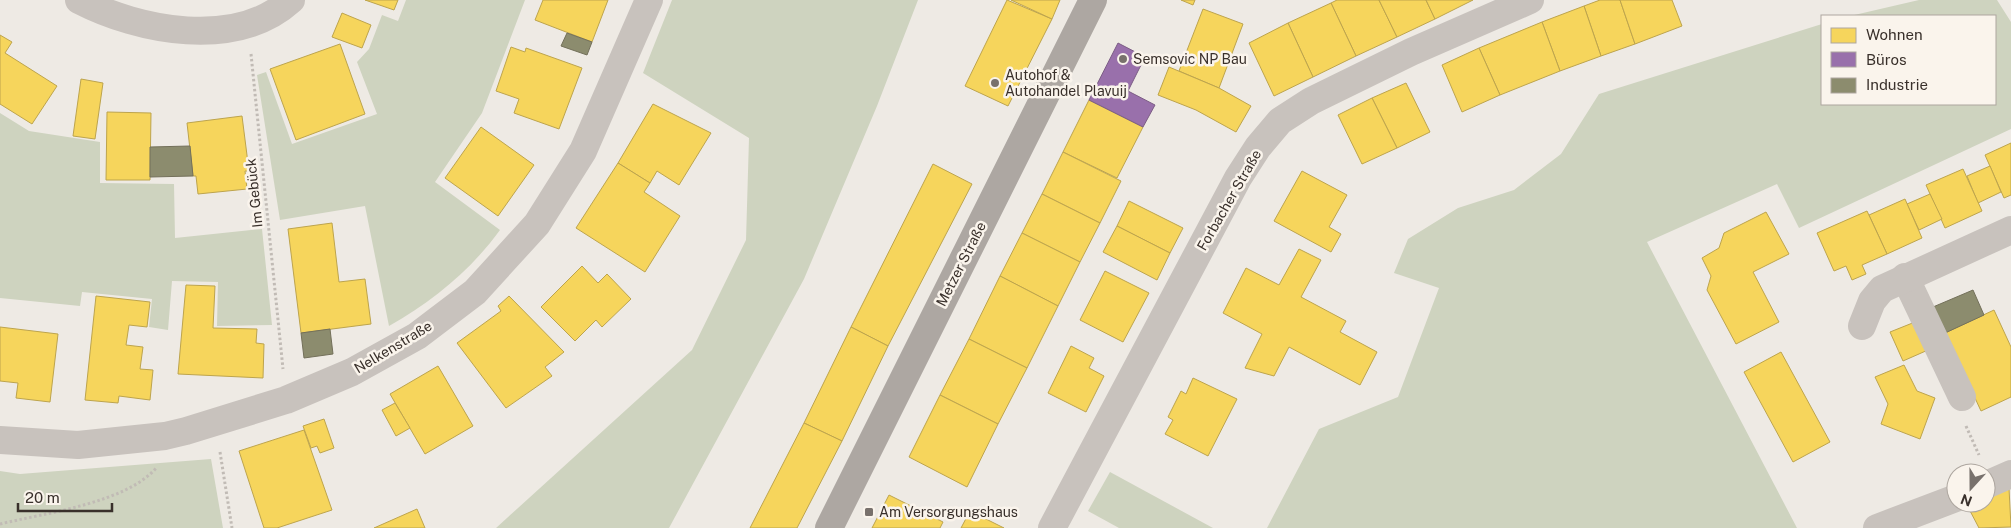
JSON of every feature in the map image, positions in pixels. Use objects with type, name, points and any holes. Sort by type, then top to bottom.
[{"type":"main road","name":"Metzer Straße","points":[[829,528],[1093,0]]},
{"type":"street","points":[[79,0],[100,11],[137,23],[173,30],[215,29],[248,24],[266,18],[291,0]]},
{"type":"street","name":"Nelkenstraße","points":[[0,440],[78,445],[165,436],[186,431],[286,400],[352,372],[417,336],[475,292],[537,224],[583,151],[649,0]]},
{"type":"street","name":"Forbacher Straße","points":[[1052,528],[1238,178],[1258,147],[1280,121],[1311,101],[1411,52],[1530,0]]},
{"type":"street","points":[[1862,326],[1872,301],[1882,289],[2011,230]]},
{"type":"street","points":[[1906,277],[1962,397]]},
{"type":"street","points":[[1877,528],[1946,502]]},
{"type":"path","name":"Im Gebück","points":[[248,24],[282,361]]},
{"type":"path","points":[[1962,397],[1958,410],[1986,463]]},
{"type":"path","points":[[0,524],[110,498],[149,477],[186,431]]},
{"type":"path","points":[[220,446],[232,528]]},
{"type":"green space","points":[[406,0],[525,0],[482,113],[435,182],[500,230],[476,259],[450,284],[421,306],[389,326],[365,206],[280,220],[257,75],[266,72],[292,144],[377,114],[357,62],[369,49],[382,15],[398,21]]},
{"type":"green space","points":[[672,0],[918,0],[877,106],[804,279],[669,528],[496,528],[692,350],[746,240],[749,138],[643,73]]},
{"type":"green space","points":[[1919,0],[1997,0],[2011,22],[2011,129],[1799,228],[1777,184],[1647,242],[1797,528],[1267,528],[1319,429],[1398,397],[1439,288],[1394,273],[1408,239],[1458,208],[1514,190],[1561,154],[1599,94],[1821,24],[1821,105],[1996,105],[1996,15],[1854,15]]},
{"type":"green space","points":[[0,113],[29,131],[100,142],[100,183],[174,184],[175,238],[262,229],[272,325],[217,326],[218,282],[172,281],[168,330],[149,327],[152,299],[82,292],[80,306],[0,298]]},
{"type":"green space","points":[[211,459],[223,528],[0,528],[0,471],[20,474]]},
{"type":"green space","points":[[1110,472],[1213,528],[1119,528],[1088,511]]},
{"type":"building: Wohnen","points":[[365,0],[398,0],[394,10]]},
{"type":"building: Wohnen","points":[[543,0],[608,0],[592,42],[535,20]]},
{"type":"building: Wohnen","points":[[1007,0],[1052,19],[1008,106],[965,86]]},
{"type":"building: Wohnen","points":[[1011,0],[1060,0],[1052,19]]},
{"type":"building: Wohnen","points":[[1181,0],[1195,0],[1193,5]]},
{"type":"building: Wohnen","points":[[1337,0],[1379,0],[1397,37],[1356,56],[1331,3]]},
{"type":"building: Wohnen","points":[[1379,0],[1426,0],[1435,19],[1397,37]]},
{"type":"building: Wohnen","points":[[1426,0],[1473,0],[1435,19]]},
{"type":"building: Wohnen","points":[[1600,0],[1620,0],[1635,44],[1601,56],[1584,6]]},
{"type":"building: Wohnen","points":[[1620,0],[1672,0],[1682,26],[1635,44]]},
{"type":"building: Wohnen","points":[[1331,3],[1356,56],[1313,77],[1288,23]]},
{"type":"building: Wohnen","points":[[1584,6],[1601,56],[1560,71],[1542,22]]},
{"type":"building: Wohnen","points":[[1203,9],[1243,24],[1219,88],[1179,71]]},
{"type":"building: Wohnen","points":[[342,13],[371,25],[362,48],[332,37]]},
{"type":"building: Wohnen","points":[[1542,22],[1560,71],[1500,95],[1479,48]]},
{"type":"building: Wohnen","points":[[1288,23],[1313,77],[1274,96],[1249,43]]},
{"type":"building: Wohnen","points":[[0,35],[12,42],[5,53],[57,86],[32,124],[0,104]]},
{"type":"building: Wohnen","points":[[340,44],[365,114],[296,140],[270,69]]},
{"type":"building: Wohnen","points":[[511,47],[525,52],[526,48],[582,68],[559,129],[514,113],[519,99],[496,91]]},
{"type":"building: Wohnen","points":[[1479,48],[1500,95],[1462,112],[1442,65]]},
{"type":"building: Wohnen","points":[[1169,67],[1219,88],[1251,106],[1236,132],[1196,110],[1158,95]]},
{"type":"building: Wohnen","points":[[81,79],[103,83],[95,139],[73,136]]},
{"type":"building: Wohnen","points":[[1406,83],[1430,132],[1397,148],[1372,98]]},
{"type":"building: Wohnen","points":[[1372,98],[1397,148],[1362,164],[1338,115]]},
{"type":"building: Wohnen","points":[[1089,100],[1143,127],[1117,178],[1063,152]]},
{"type":"building: Wohnen","points":[[653,104],[711,133],[679,185],[657,171],[650,183],[618,163]]},
{"type":"building: Wohnen","points":[[107,112],[151,113],[150,180],[106,180]]},
{"type":"building: Wohnen","points":[[242,116],[249,171],[245,171],[247,189],[198,194],[196,176],[193,176],[187,123]]},
{"type":"building: Wohnen","points":[[481,127],[534,165],[498,216],[445,178]]},
{"type":"building: Wohnen","points":[[2011,143],[2011,195],[2004,198],[1985,155]]},
{"type":"building: Wohnen","points":[[1063,152],[1121,181],[1100,223],[1042,194]]},
{"type":"building: Wohnen","points":[[618,163],[650,183],[644,192],[680,216],[645,272],[576,228]]},
{"type":"building: Wohnen","points":[[933,164],[972,184],[888,346],[851,327]]},
{"type":"building: Wohnen","points":[[1990,166],[2001,192],[1978,203],[1967,176]]},
{"type":"building: Wohnen","points":[[1963,169],[1982,211],[1945,228],[1926,185]]},
{"type":"building: Wohnen","points":[[1302,171],[1347,195],[1329,227],[1341,234],[1331,252],[1274,221]]},
{"type":"building: Wohnen","points":[[1042,194],[1100,223],[1080,262],[1022,233]]},
{"type":"building: Wohnen","points":[[1930,194],[1942,219],[1919,230],[1907,204]]},
{"type":"building: Wohnen","points":[[1905,199],[1922,238],[1887,254],[1869,215]]},
{"type":"building: Wohnen","points":[[1129,201],[1183,228],[1170,253],[1117,226]]},
{"type":"building: Wohnen","points":[[1867,211],[1887,254],[1862,265],[1866,274],[1852,280],[1846,266],[1834,271],[1817,233]]},
{"type":"building: Wohnen","points":[[1766,212],[1789,254],[1753,272],[1779,322],[1736,344],[1707,290],[1711,276],[1702,258],[1719,248],[1724,233]]},
{"type":"building: Wohnen","points":[[332,223],[339,282],[365,279],[371,324],[301,333],[288,229]]},
{"type":"building: Wohnen","points":[[1117,226],[1170,253],[1157,280],[1103,252]]},
{"type":"building: Wohnen","points":[[1022,233],[1080,262],[1058,306],[1000,276]]},
{"type":"building: Wohnen","points":[[1299,249],[1321,260],[1301,297],[1346,321],[1340,332],[1377,352],[1360,385],[1289,347],[1274,376],[1245,368],[1262,334],[1223,313],[1246,268],[1279,285]]},
{"type":"building: Wohnen","points":[[582,266],[598,283],[607,274],[631,299],[602,327],[596,320],[575,341],[541,307]]},
{"type":"building: Wohnen","points":[[1105,271],[1149,293],[1123,342],[1080,320]]},
{"type":"building: Wohnen","points":[[1000,276],[1058,306],[1027,368],[969,339]]},
{"type":"building: Wohnen","points":[[186,285],[215,286],[213,328],[257,329],[256,343],[264,344],[263,378],[178,374]]},
{"type":"building: Wohnen","points":[[96,296],[150,302],[147,327],[129,325],[126,345],[143,347],[140,369],[153,370],[150,400],[119,396],[118,403],[85,400]]},
{"type":"building: Wohnen","points":[[509,296],[564,352],[545,367],[552,376],[506,408],[457,343],[501,311],[498,306]]},
{"type":"building: Wohnen","points":[[1994,310],[2011,347],[2011,397],[1981,411],[1945,333]]},
{"type":"building: Wohnen","points":[[1915,322],[1928,350],[1903,361],[1890,332]]},
{"type":"building: Wohnen","points":[[0,327],[58,334],[50,402],[16,398],[18,383],[0,381]]},
{"type":"building: Wohnen","points":[[851,327],[888,346],[842,441],[804,423]]},
{"type":"building: Wohnen","points":[[969,339],[1027,368],[998,424],[940,395]]},
{"type":"building: Wohnen","points":[[1071,346],[1094,358],[1089,368],[1104,376],[1086,412],[1048,393]]},
{"type":"building: Wohnen","points":[[1781,352],[1830,442],[1793,462],[1744,372]]},
{"type":"building: Wohnen","points":[[1904,365],[1917,391],[1935,398],[1920,439],[1881,424],[1888,404],[1875,377]]},
{"type":"building: Wohnen","points":[[438,366],[473,426],[425,454],[390,394]]},
{"type":"building: Wohnen","points":[[1193,378],[1237,399],[1208,456],[1165,434],[1173,420],[1168,417],[1181,391],[1186,394]]},
{"type":"building: Wohnen","points":[[940,395],[998,424],[967,487],[909,457]]},
{"type":"building: Wohnen","points":[[395,403],[410,428],[396,436],[382,410]]},
{"type":"building: Wohnen","points":[[324,419],[334,448],[320,453],[317,446],[311,448],[303,426]]},
{"type":"building: Wohnen","points":[[804,423],[842,441],[797,528],[750,528]]},
{"type":"building: Wohnen","points":[[304,430],[332,510],[277,528],[264,528],[239,451]]},
{"type":"building: Wohnen","points":[[2009,488],[2011,527],[1979,528],[1971,513],[1996,513],[1996,494]]},
{"type":"building: Wohnen","points":[[889,495],[943,522],[940,528],[872,528]]},
{"type":"building: Wohnen","points":[[417,509],[425,528],[374,528]]},
{"type":"building: Wohnen","points":[[970,511],[1004,528],[961,528]]},
{"type":"building: Büros","points":[[1118,43],[1145,57],[1128,91],[1155,105],[1143,127],[1089,100]]},
{"type":"building: Industrie","points":[[567,33],[592,42],[587,55],[561,46]]},
{"type":"building: Industrie","points":[[190,146],[193,176],[150,177],[150,147]]},
{"type":"building: Industrie","points":[[1973,290],[1984,315],[1945,333],[1933,307]]},
{"type":"building: Industrie","points":[[330,329],[333,354],[304,358],[301,333]]},
{"type":"place","name":"Semsovic NP Bau","points":[[1123,59]]},
{"type":"place","name":"Autohof & Autohandel Plavuij","points":[[995,83]]},
{"type":"place","name":"Am Versorgungshaus","points":[[869,512]]}]
